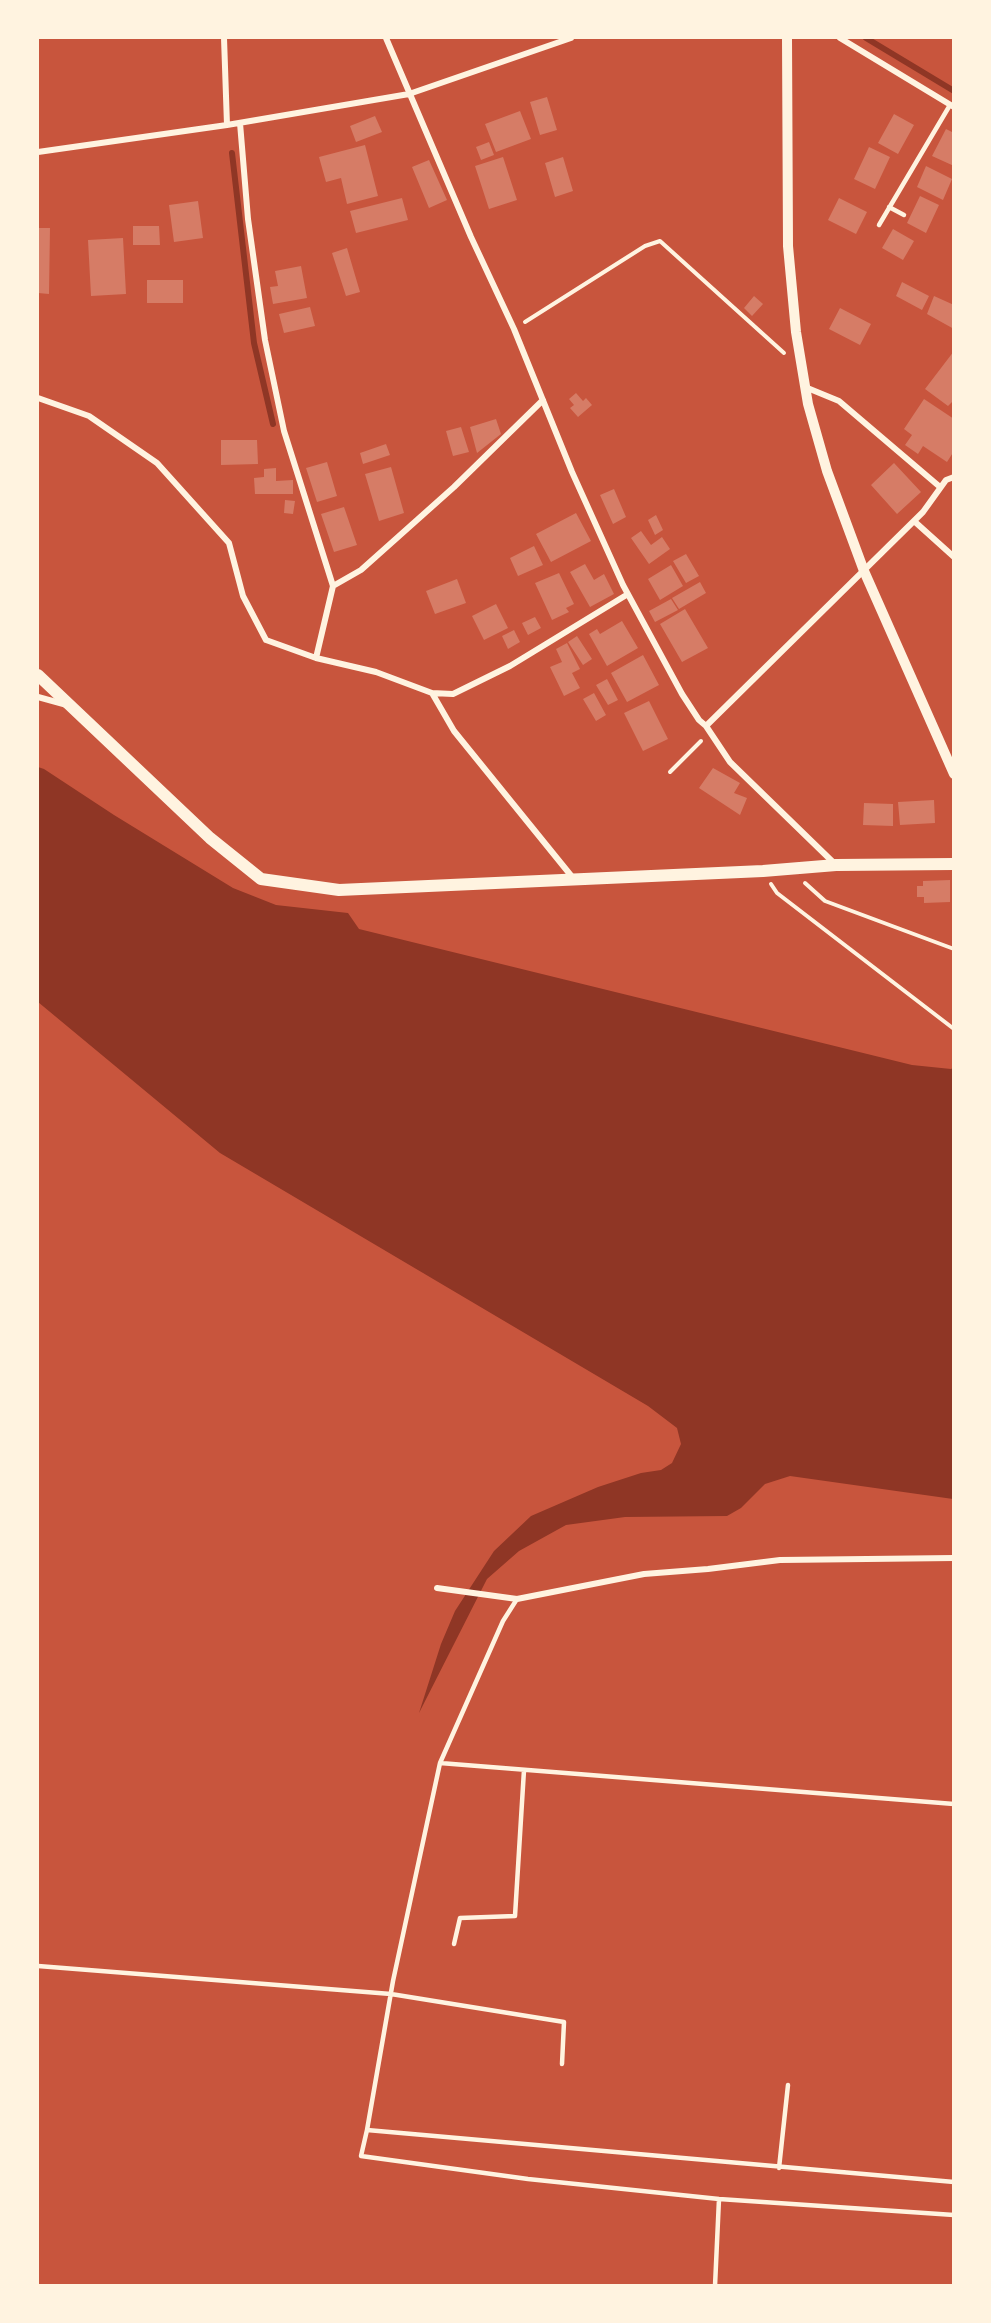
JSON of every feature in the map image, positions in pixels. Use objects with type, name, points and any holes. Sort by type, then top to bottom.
[{"type":"main road","points":[[38,675],[210,838],[261,879],[339,890],[763,871],[836,865],[954,864]]},
{"type":"street","points":[[224,38],[227,125]]},
{"type":"street","points":[[386,38],[471,237],[514,329],[572,472],[628,594],[682,694],[730,762],[836,865]]},
{"type":"street","points":[[38,152],[240,123],[409,94],[571,38]]},
{"type":"street","points":[[787,38],[788,246],[796,332],[808,404],[827,471],[864,571],[954,774]]},
{"type":"street","points":[[840,38],[952,106]]},
{"type":"street","points":[[240,123],[248,219],[270,363],[284,431],[333,586],[316,658]]},
{"type":"street","points":[[805,387],[839,401],[940,487]]},
{"type":"street","points":[[38,398],[89,416],[157,463],[229,543],[243,596],[266,640],[316,658],[376,672],[432,693],[453,694],[510,666],[628,594]]},
{"type":"street","points":[[333,586],[361,570],[454,487],[543,400]]},
{"type":"street","points":[[708,728],[914,521],[946,480],[954,477]]},
{"type":"street","points":[[914,521],[954,557]]},
{"type":"street","points":[[432,693],[454,731],[573,878]]},
{"type":"street","points":[[38,697],[70,706]]},
{"type":"street","points":[[437,1588],[517,1599],[644,1574],[780,1560],[954,1558]]},
{"type":"lane","points":[[879,225],[952,106]]},
{"type":"lane","points":[[890,207],[904,215]]},
{"type":"lane","points":[[517,1599],[503,1621],[440,1763],[391,1994],[361,2156],[528,2180],[719,2199],[954,2215]]},
{"type":"lane","points":[[440,1763],[954,1804]]},
{"type":"lane","points":[[454,1944],[460,1918],[514,1916],[524,1770]]},
{"type":"lane","points":[[38,1966],[314,1986],[391,1994],[564,2022],[562,2064]]},
{"type":"lane","points":[[779,2168],[788,2085]]},
{"type":"lane","points":[[367,2130],[954,2182]]},
{"type":"lane","points":[[715,2286],[719,2199]]},
{"type":"path","points":[[514,329],[645,246],[660,241],[802,371]]},
{"type":"path","points":[[670,772],[708,728]]},
{"type":"path","points":[[788,869],[825,901],[954,949]]},
{"type":"path","points":[[763,871],[777,893],[954,1029]]},
{"type":"shaded area","points":[[38,767],[233,888],[276,905],[348,913],[359,929],[912,1065],[953,1068],[953,1499],[790,1476],[765,1484],[741,1508],[727,1516],[625,1517],[566,1525],[519,1551],[487,1579],[419,1713],[441,1644],[455,1611],[494,1551],[531,1516],[598,1487],[641,1473],[661,1470],[672,1463],[681,1444],[677,1428],[648,1406],[220,1153],[38,1002]]},
{"type":"building","points":[[547,97],[557,130],[540,135],[530,102]]},
{"type":"building","points":[[520,111],[531,139],[496,152],[485,124]]},
{"type":"building","points":[[894,114],[914,125],[898,154],[878,143]]},
{"type":"building","points":[[375,116],[382,132],[356,142],[350,126]]},
{"type":"building","points":[[946,129],[954,133],[954,166],[932,156]]},
{"type":"building","points":[[489,142],[494,155],[481,160],[476,147]]},
{"type":"building","points":[[365,145],[378,196],[347,204],[341,178],[326,182],[319,157]]},
{"type":"building","points":[[869,147],[890,157],[875,189],[854,179]]},
{"type":"building","points":[[503,157],[517,200],[489,209],[475,166]]},
{"type":"building","points":[[563,157],[573,191],[555,197],[545,163]]},
{"type":"building","points":[[429,160],[447,200],[429,208],[412,167]]},
{"type":"building","points":[[926,166],[952,179],[943,200],[917,187]]},
{"type":"building","points":[[920,196],[939,205],[926,233],[907,223]]},
{"type":"building","points":[[402,198],[408,220],[356,233],[350,211]]},
{"type":"building","points":[[839,198],[867,212],[856,234],[828,220]]},
{"type":"building","points":[[198,201],[203,238],[174,242],[169,205]]},
{"type":"building","points":[[133,226],[159,226],[160,245],[133,245]]},
{"type":"building","points":[[38,228],[50,228],[49,294],[38,293]]},
{"type":"building","points":[[893,229],[914,241],[903,260],[882,248]]},
{"type":"building","points":[[123,238],[126,294],[91,296],[88,240]]},
{"type":"building","points":[[347,248],[360,292],[346,296],[332,253]]},
{"type":"building","points":[[301,266],[307,298],[273,304],[270,287],[278,286],[275,271]]},
{"type":"building","points":[[147,280],[183,280],[183,303],[147,303]]},
{"type":"building","points":[[902,282],[929,296],[922,310],[896,296]]},
{"type":"building","points":[[754,296],[763,304],[752,316],[744,308]]},
{"type":"building","points":[[934,296],[954,305],[954,329],[927,314]]},
{"type":"building","points":[[310,307],[315,326],[284,333],[279,314]]},
{"type":"building","points":[[840,308],[871,324],[860,345],[829,329]]},
{"type":"building","points":[[954,351],[954,400],[948,406],[925,389]]},
{"type":"building","points":[[576,393],[583,401],[586,398],[592,405],[578,417],[570,408],[574,405],[569,399]]},
{"type":"building","points":[[924,399],[954,419],[954,451],[947,462],[923,446],[918,454],[905,445],[912,435],[904,429]]},
{"type":"building","points":[[496,419],[501,434],[477,453],[470,427]]},
{"type":"building","points":[[461,427],[469,452],[453,456],[446,431]]},
{"type":"building","points":[[221,440],[257,440],[258,464],[221,465]]},
{"type":"building","points":[[386,444],[390,455],[363,464],[360,453]]},
{"type":"building","points":[[327,462],[337,496],[317,502],[306,468]]},
{"type":"building","points":[[894,463],[921,492],[897,514],[871,485]]},
{"type":"building","points":[[391,467],[404,513],[379,521],[365,474]]},
{"type":"building","points":[[276,468],[276,481],[293,480],[293,494],[255,494],[254,478],[264,477],[264,469]]},
{"type":"building","points":[[614,489],[626,517],[613,524],[600,495]]},
{"type":"building","points":[[285,500],[295,501],[293,514],[284,513]]},
{"type":"building","points":[[344,507],[357,545],[334,552],[321,514]]},
{"type":"building","points":[[576,513],[591,541],[551,562],[536,534]]},
{"type":"building","points":[[656,515],[663,530],[655,535],[648,520]]},
{"type":"building","points":[[641,531],[651,545],[662,537],[670,549],[649,564],[631,538]]},
{"type":"building","points":[[534,546],[543,565],[518,576],[510,558]]},
{"type":"building","points":[[686,554],[699,576],[686,583],[673,561]]},
{"type":"building","points":[[585,564],[594,580],[604,574],[614,594],[590,607],[570,572]]},
{"type":"building","points":[[671,565],[683,586],[660,600],[648,579]]},
{"type":"building","points":[[559,573],[574,604],[566,608],[569,612],[552,620],[535,583]]},
{"type":"building","points":[[457,579],[466,603],[435,614],[426,591]]},
{"type":"building","points":[[700,582],[706,593],[679,609],[672,598]]},
{"type":"building","points":[[671,599],[678,610],[655,622],[649,611]]},
{"type":"building","points":[[496,604],[508,628],[484,640],[472,616]]},
{"type":"building","points":[[685,609],[708,648],[682,662],[660,624]]},
{"type":"building","points":[[535,617],[541,628],[528,635],[522,623]]},
{"type":"building","points":[[622,621],[638,648],[607,666],[589,634],[597,629],[600,634]]},
{"type":"building","points":[[514,630],[520,642],[508,649],[502,636]]},
{"type":"building","points":[[577,636],[592,659],[583,665],[568,642]]},
{"type":"building","points":[[567,643],[580,669],[572,673],[580,688],[564,696],[550,667],[562,662],[556,649]]},
{"type":"building","points":[[643,655],[659,685],[627,702],[611,673]]},
{"type":"building","points":[[607,679],[618,700],[608,705],[596,685]]},
{"type":"building","points":[[594,693],[606,715],[596,721],[583,699]]},
{"type":"building","points":[[649,701],[668,739],[643,751],[624,713]]},
{"type":"building","points":[[713,768],[740,783],[734,793],[747,798],[740,815],[699,788]]},
{"type":"building","points":[[934,800],[935,823],[900,825],[898,802]]},
{"type":"building","points":[[864,803],[893,804],[893,826],[863,825]]},
{"type":"building","points":[[950,880],[950,902],[924,903],[924,897],[917,897],[917,886],[923,886],[923,881]]},
{"type":"waterway","points":[[866,38],[954,91]]},
{"type":"waterway","points":[[232,153],[254,343],[273,424]]}]
